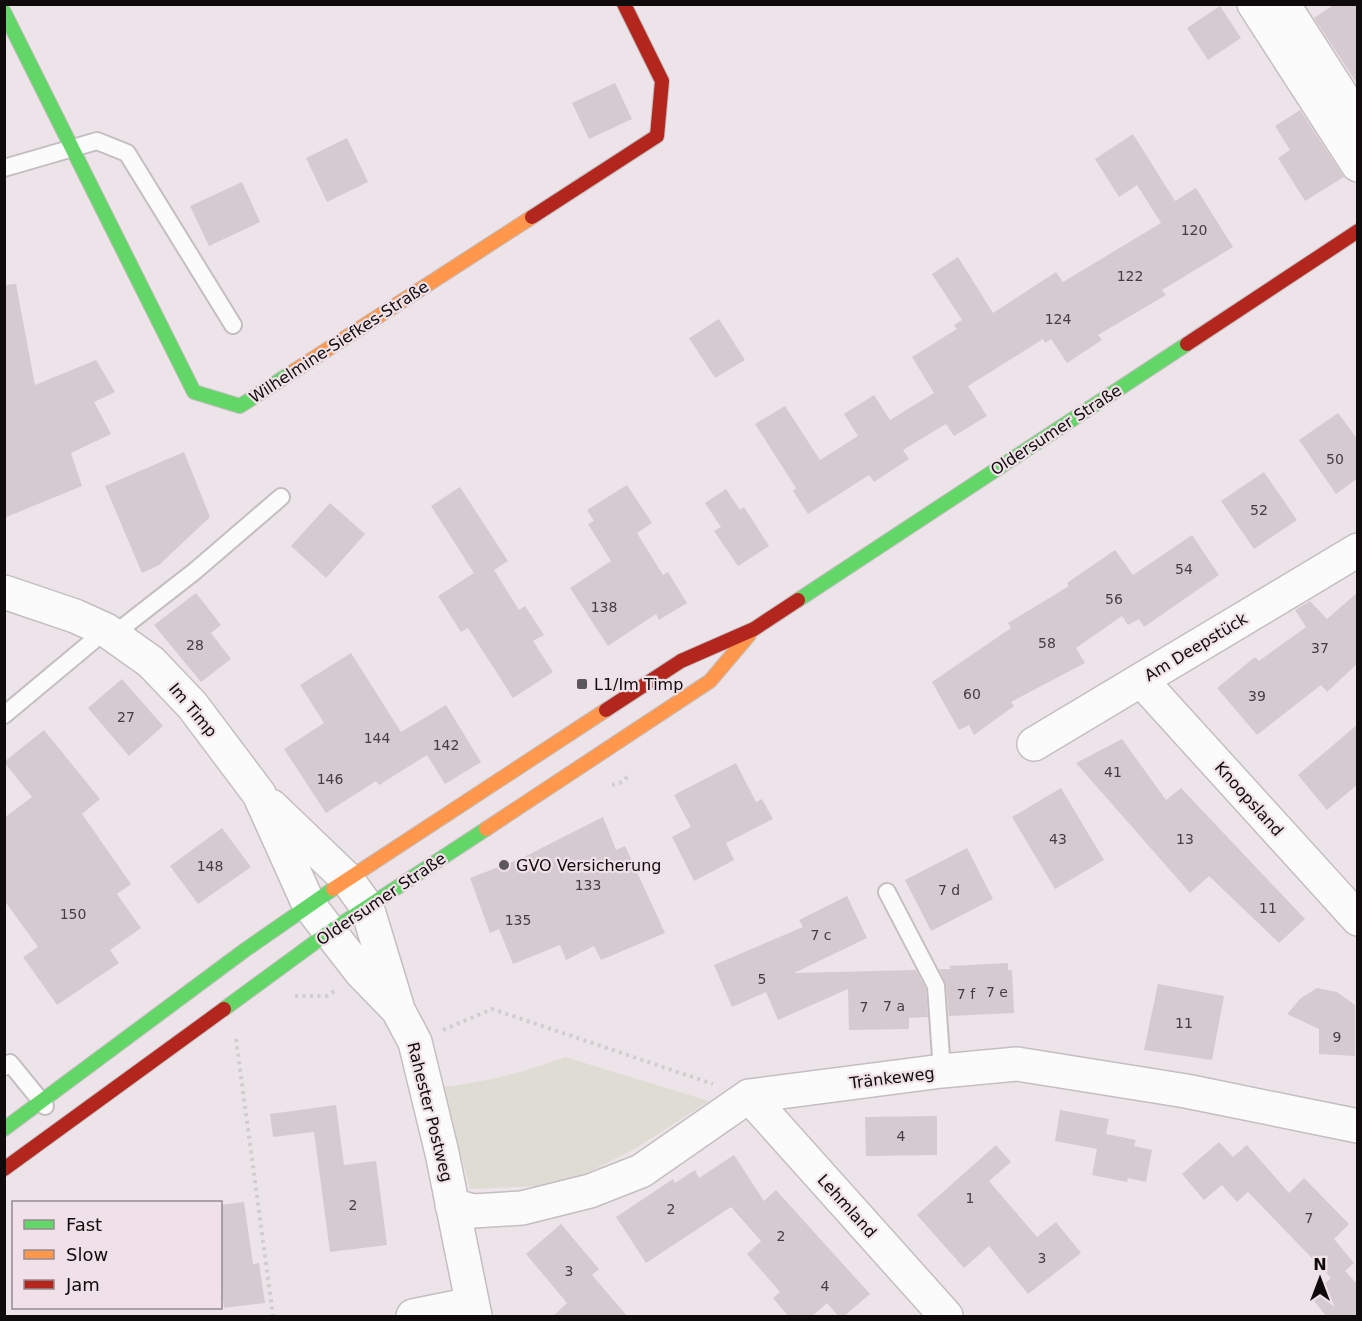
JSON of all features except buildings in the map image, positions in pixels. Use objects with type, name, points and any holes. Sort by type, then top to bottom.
[{"type":"main road","name":"Wilhelmine-Siefkes-Straße","points":[[4,12],[194,392],[240,406],[657,136],[662,81],[624,4]]},
{"type":"main road","name":"Oldersumer Straße","points":[[4,1129],[347,879],[681,661],[754,629],[1358,231]]},
{"type":"main road","name":"Oldersumer Straße","points":[[4,1169],[329,932],[710,681],[754,629]]},
{"type":"street","points":[[1254,4],[1358,165]]},
{"type":"street","points":[[1283,4],[1358,121]]},
{"type":"street","name":"Am Deepstück","points":[[1034,744],[1358,550]]},
{"type":"street","name":"Im Timp","points":[[4,591],[75,616],[110,633],[151,662],[192,705],[259,794],[309,905]]},
{"type":"street","name":"Knoopsland","points":[[1141,680],[1358,919]]},
{"type":"street","points":[[259,794],[347,879],[367,907],[398,1010]]},
{"type":"street","name":"Rahester Postweg","points":[[309,905],[361,972],[398,1010],[414,1042],[442,1153],[473,1310]]},
{"type":"street","name":"Tränkeweg","points":[[452,1205],[473,1211],[522,1208],[590,1191],[641,1171],[748,1096],[942,1071],[1017,1064],[1186,1091],[1358,1126]]},
{"type":"street","name":"Lehmland","points":[[748,1096],[946,1317]]},
{"type":"street","points":[[413,1317],[473,1310]]},
{"type":"lane","points":[[4,168],[97,141],[127,153],[233,325]]},
{"type":"lane","points":[[4,715],[195,571],[281,497]]},
{"type":"lane","points":[[887,892],[936,986],[942,1071]]},
{"type":"lane","points":[[4,1067],[10,1063],[61,1128]]},
{"type":"path","points":[[414,1042],[492,1009],[748,1096]]},
{"type":"path","points":[[216,1014],[238,1041],[273,1317]]},
{"type":"shaded area","points":[[565,1057],[709,1101],[635,1149],[563,1185],[470,1189],[443,1087],[505,1076]]},
{"type":"traffic: fast","points":[[4,12],[194,392],[240,406],[294,371]]},
{"type":"traffic: fast","points":[[798,600],[1187,344]]},
{"type":"traffic: fast","points":[[224,1009],[329,932],[486,829]]},
{"type":"traffic: fast","points":[[4,1129],[245,950],[333,889]]},
{"type":"traffic: slow","points":[[294,371],[532,217]]},
{"type":"traffic: slow","points":[[486,829],[710,681],[749,635]]},
{"type":"traffic: slow","points":[[333,889],[606,710]]},
{"type":"traffic: jam","points":[[532,217],[657,136],[662,81],[624,4]]},
{"type":"traffic: jam","points":[[1187,344],[1358,231]]},
{"type":"traffic: jam","points":[[606,710],[681,661],[754,629],[798,600]]},
{"type":"traffic: jam","points":[[4,1169],[224,1009]]},
{"type":"place","name":"L1/Im Timp","points":[[582,684]]},
{"type":"place","name":"GVO Versicherung","points":[[504,865]]}]
